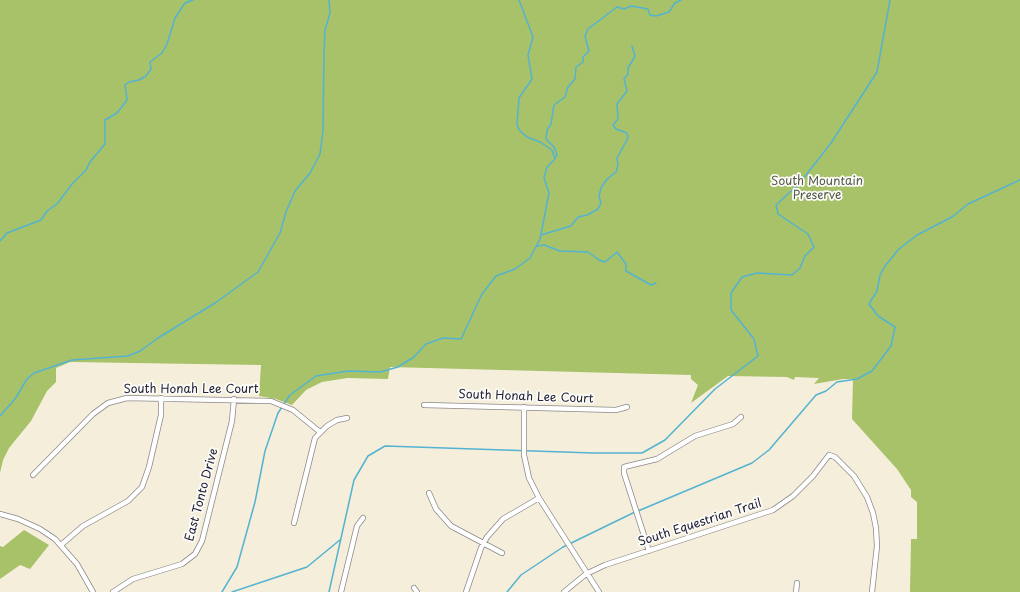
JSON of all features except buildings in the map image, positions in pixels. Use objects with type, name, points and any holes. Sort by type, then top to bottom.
[{"type":"street","name":"South Honah Lee Court","points":[[33,474],[93,414],[108,403],[127,398],[263,400],[286,406],[307,420],[320,432]]},
{"type":"street","points":[[61,545],[83,526],[128,502],[142,488],[149,467],[161,415],[162,398]]},
{"type":"street","name":"East Tonto Drive","points":[[113,592],[133,579],[182,564],[195,554],[202,541],[232,421],[234,399]]},
{"type":"street","name":"South Honah Lee Court","points":[[424,405],[616,410],[627,407]]},
{"type":"street","points":[[524,407],[524,455],[529,478],[539,498],[586,574],[599,592]]},
{"type":"street","points":[[649,550],[624,473],[626,465],[657,459],[695,436],[733,424],[741,417]]},
{"type":"street","points":[[294,523],[315,438],[320,432],[337,420],[347,418]]},
{"type":"street","name":"South Equestrian Trail","points":[[564,592],[586,574],[605,565],[773,510],[793,496],[813,476],[829,455],[835,457],[854,476],[867,497],[873,513],[877,546],[872,592]]},
{"type":"street","points":[[429,493],[436,509],[451,526],[502,553]]},
{"type":"street","points":[[466,592],[484,543],[503,519],[539,498]]},
{"type":"street","points":[[0,514],[18,519],[40,529],[61,545],[77,564],[93,592]]},
{"type":"street","points":[[341,592],[357,526],[363,518]]},
{"type":"street","points":[[796,592],[797,583]]},
{"type":"street","points":[[414,588],[417,592]]},
{"type":"green space","name":"South Mountain Preserve","points":[[0,0],[1020,0],[1020,592],[910,592],[911,539],[917,539],[917,502],[911,497],[911,490],[897,469],[852,419],[853,379],[843,379],[814,384],[819,378],[795,377],[794,380],[787,377],[728,376],[691,403],[698,385],[691,379],[691,375],[390,367],[388,379],[347,378],[322,382],[306,390],[292,405],[276,399],[259,396],[261,365],[70,362],[56,368],[56,382],[47,391],[31,421],[9,448],[3,460],[0,473]]},
{"type":"green space","points":[[24,530],[49,545],[30,569],[20,565],[0,579],[0,546],[3,547]]},
{"type":"waterway","points":[[0,241],[7,233],[41,220],[47,211],[57,204],[72,184],[86,170],[90,162],[105,144],[105,120],[117,113],[127,100],[125,85],[146,76],[151,69],[150,62],[162,53],[167,44],[175,18],[185,3],[193,0]]},
{"type":"waterway","points":[[0,416],[15,399],[27,379],[34,373],[72,360],[128,356],[140,351],[158,338],[215,303],[258,272],[280,233],[286,212],[295,191],[310,173],[320,154],[323,131],[325,30],[330,13],[329,0]]},
{"type":"waterway","points":[[222,592],[237,567],[255,502],[265,451],[278,413],[290,395],[316,376],[348,371],[380,372],[398,367],[414,357],[426,344],[443,338],[461,339],[482,294],[496,276],[515,269],[530,258],[540,239],[549,193],[544,178],[547,167],[555,159],[552,150],[540,142],[527,137],[519,130],[517,124],[519,98],[532,79],[528,55],[533,37],[519,0]]},
{"type":"waterway","points":[[555,158],[557,155],[554,147],[546,139],[547,130],[551,124],[554,105],[565,97],[568,87],[575,79],[576,67],[583,62],[583,57],[589,51],[585,36],[588,29],[617,7],[624,9],[631,6],[648,9],[650,15],[656,16],[669,12],[675,3],[681,0]]},
{"type":"waterway","points":[[329,592],[354,480],[368,456],[385,446],[593,453],[642,453],[665,440],[715,389],[758,356],[754,339],[731,310],[731,293],[742,277],[757,273],[792,275],[800,268],[805,256],[814,247],[808,234],[778,214],[776,205],[799,184],[831,143],[877,72],[890,0]]},
{"type":"waterway","points":[[541,235],[571,226],[578,217],[587,215],[598,209],[601,203],[599,196],[601,188],[607,179],[616,172],[618,165],[617,158],[628,138],[627,133],[616,129],[613,125],[618,119],[617,104],[627,91],[624,79],[628,74],[628,68],[635,56],[632,46]]},
{"type":"waterway","points":[[638,511],[752,463],[769,450],[816,395],[826,391],[837,382],[857,379],[872,371],[891,346],[895,327],[878,316],[869,304],[877,291],[880,275],[885,266],[899,249],[917,235],[952,217],[968,204],[1020,180]]},
{"type":"waterway","points":[[537,246],[544,245],[560,251],[588,252],[599,260],[605,262],[617,252],[626,264],[626,271],[651,285],[656,283]]},
{"type":"waterway","points":[[507,592],[521,575],[563,547],[635,512]]},
{"type":"waterway","points":[[232,592],[307,567],[341,539]]}]
